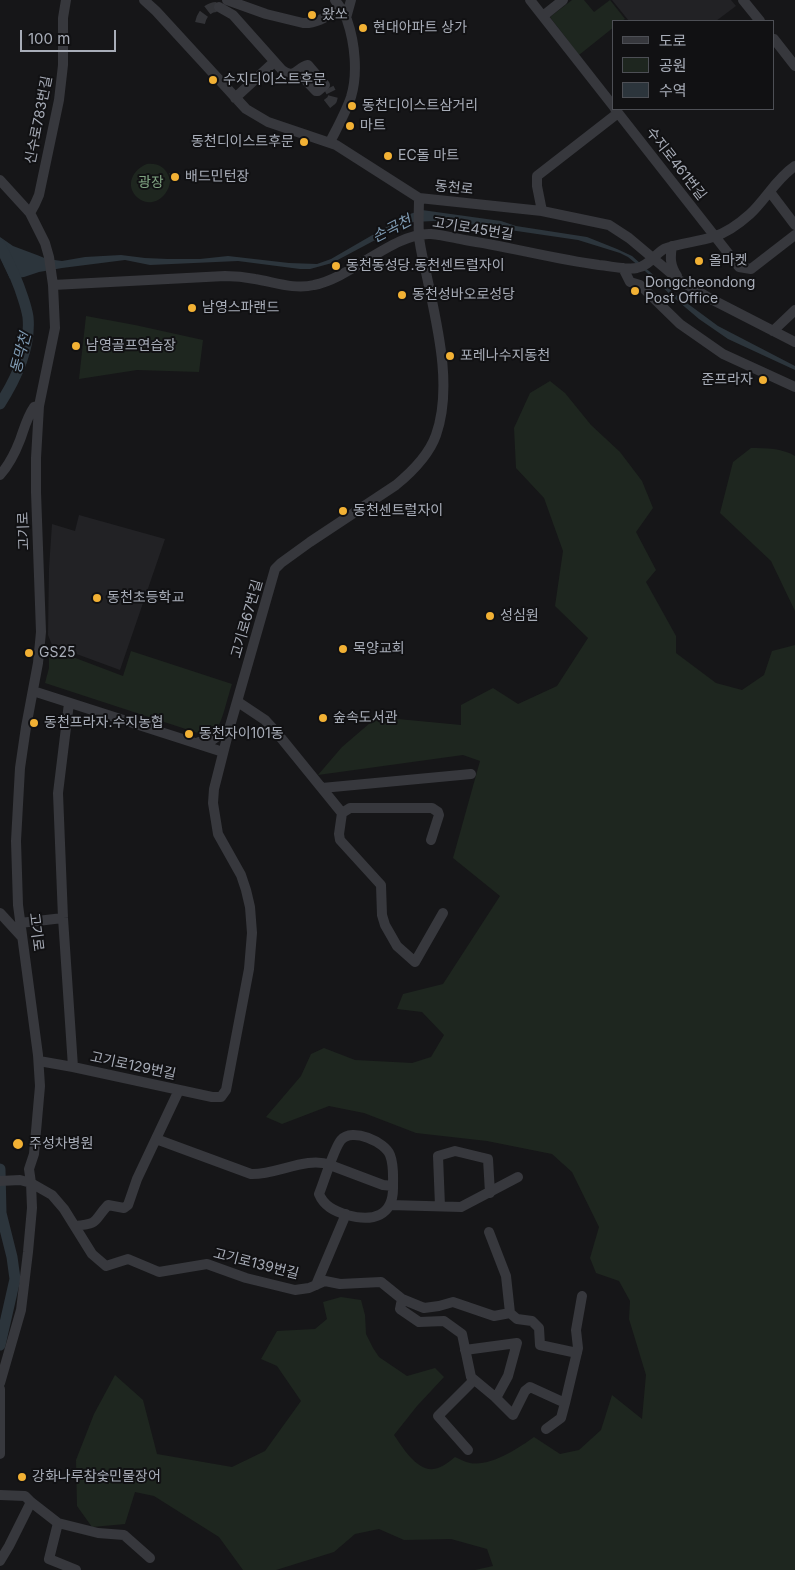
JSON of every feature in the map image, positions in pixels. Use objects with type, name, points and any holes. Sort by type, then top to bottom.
[{"type":"street","name":"신수로783번길","points":[[30,212],[38,195],[58,107],[63,66],[63,18],[66,0]]},
{"type":"street","name":"동천로","points":[[144,0],[235,98],[246,109],[260,118],[330,142],[419,201],[542,211],[609,225],[629,238],[679,280],[711,300],[795,342]]},
{"type":"street","points":[[227,0],[266,14],[303,23],[321,20],[338,4],[346,18],[351,34],[353,86],[348,105],[330,142]]},
{"type":"street","points":[[346,18],[351,0]]},
{"type":"street","name":"수지로461번길","points":[[530,0],[612,105]]},
{"type":"street","points":[[543,16],[563,0]]},
{"type":"street","points":[[743,0],[759,20]]},
{"type":"street","points":[[219,7],[233,15],[285,73],[294,74],[298,72]]},
{"type":"street","points":[[775,40],[794,61]]},
{"type":"street","points":[[235,98],[274,62]]},
{"type":"street","points":[[542,211],[537,176],[616,110]]},
{"type":"street","name":"수지로461번길","points":[[616,110],[739,267],[751,269],[795,235]]},
{"type":"street","points":[[795,166],[781,177],[750,214],[735,226],[715,236],[672,246],[658,252],[654,259],[643,266],[627,268],[630,282],[640,285],[680,324],[723,354],[795,387]]},
{"type":"street","points":[[0,180],[30,212]]},
{"type":"street","points":[[770,192],[795,225]]},
{"type":"street","name":"고기로67번길","points":[[221,1097],[226,1090],[249,969],[252,933],[250,907],[246,890],[218,834],[212,803],[214,789],[229,728],[275,569],[310,542],[396,485],[422,460],[436,436],[442,408],[443,376],[437,326],[418,236],[419,201]]},
{"type":"street","name":"고기로","points":[[0,1383],[21,1310],[32,1208],[29,1169],[34,1154],[40,1086],[39,1061],[20,923],[16,872],[17,813],[22,754],[38,663],[41,632],[36,492],[39,406],[55,328],[53,285],[49,258],[45,242],[30,212]]},
{"type":"street","name":"고기로45번길","points":[[53,285],[224,276],[245,277],[303,287],[325,282],[398,242],[430,234],[586,263],[627,268]]},
{"type":"street","points":[[672,246],[671,266],[679,280]]},
{"type":"street","points":[[773,331],[795,310]]},
{"type":"street","points":[[0,475],[7,466],[19,442],[30,413],[34,407],[39,406]]},
{"type":"street","points":[[32,691],[223,752]]},
{"type":"street","points":[[238,702],[269,725],[342,813],[340,840],[381,885],[382,916],[396,946],[415,962],[442,913]]},
{"type":"street","points":[[69,703],[58,793],[62,918],[74,1067]]},
{"type":"street","points":[[194,742],[211,741],[229,728]]},
{"type":"street","points":[[322,788],[470,774]]},
{"type":"street","points":[[342,813],[350,808],[432,808],[439,815],[431,840]]},
{"type":"street","points":[[0,913],[22,937]]},
{"type":"street","points":[[20,923],[62,918]]},
{"type":"street","name":"고기로129번길","points":[[39,1061],[212,1097],[221,1097]]},
{"type":"street","points":[[75,1226],[91,1224],[97,1221],[108,1205],[124,1208],[128,1205],[137,1179],[180,1090]]},
{"type":"street","points":[[350,1134],[358,1135],[381,1144],[389,1153],[393,1165],[393,1186],[390,1205],[380,1215],[369,1219],[346,1214],[326,1206],[319,1194],[330,1165],[342,1139],[350,1134]]},
{"type":"street","points":[[156,1140],[251,1174],[262,1174],[309,1163],[324,1162],[383,1185],[393,1186]]},
{"type":"street","points":[[440,1206],[438,1156],[455,1150],[488,1160],[490,1193]]},
{"type":"street","points":[[390,1205],[461,1206],[490,1193],[518,1177]]},
{"type":"street","name":"고기로139번길","points":[[0,1181],[20,1180],[31,1183],[52,1195],[64,1209],[92,1254],[106,1266],[128,1259],[159,1272],[207,1264],[246,1278],[295,1290],[310,1288],[325,1281],[340,1284],[381,1282],[402,1298],[400,1310],[419,1322],[444,1321],[462,1334],[471,1377],[474,1380]]},
{"type":"street","points":[[316,1285],[346,1214]]},
{"type":"street","points":[[489,1232],[506,1276],[510,1313],[517,1319],[532,1321],[539,1328],[540,1345],[577,1352]]},
{"type":"street","points":[[546,1429],[560,1418],[565,1403],[577,1352],[576,1330],[582,1296]]},
{"type":"street","points":[[402,1298],[424,1308],[454,1302],[494,1316],[510,1313]]},
{"type":"street","points":[[465,1350],[517,1343],[508,1376],[496,1398]]},
{"type":"street","points":[[468,1450],[438,1416],[474,1380],[513,1415],[525,1391],[530,1387],[565,1403]]},
{"type":"street","points":[[0,1389],[0,1454]]},
{"type":"street","points":[[0,1495],[26,1496],[58,1523],[98,1533],[124,1535],[150,1558]]},
{"type":"street","points":[[0,1561],[10,1546],[31,1502]]},
{"type":"street","points":[[58,1523],[50,1559],[76,1570]]},
{"type":"shaded area","points":[[612,0],[731,0],[736,6],[717,20],[628,20]]},
{"type":"shaded area","name":"동천초등학교","points":[[79,515],[165,539],[120,670],[52,645],[48,635],[52,524],[75,531]]},
{"type":"green space","points":[[572,0],[584,0],[594,12],[610,0],[625,19],[612,20],[612,29],[579,55],[550,17]]},
{"type":"green space","name":"광장","points":[[147,164],[161,166],[169,177],[169,173],[180,172],[180,181],[170,182],[163,197],[154,202],[143,201],[138,198],[134,193],[131,183],[134,174]]},
{"type":"green space","points":[[86,316],[203,340],[199,372],[137,370],[79,379]]},
{"type":"green space","points":[[550,381],[565,393],[591,425],[620,452],[642,481],[653,508],[636,532],[656,570],[646,582],[676,636],[676,653],[716,683],[742,690],[764,675],[772,651],[795,645],[795,1570],[475,1570],[493,1566],[487,1549],[451,1539],[404,1540],[379,1529],[355,1534],[334,1552],[276,1570],[243,1570],[219,1537],[154,1496],[135,1492],[125,1524],[92,1527],[77,1506],[76,1460],[94,1414],[115,1375],[143,1400],[157,1454],[232,1467],[265,1451],[301,1401],[277,1366],[261,1359],[277,1331],[315,1329],[327,1319],[323,1302],[341,1297],[361,1300],[365,1315],[366,1334],[379,1357],[407,1376],[435,1368],[444,1377],[417,1406],[394,1435],[412,1459],[424,1468],[438,1468],[455,1457],[470,1463],[486,1462],[512,1451],[534,1437],[560,1454],[579,1450],[601,1430],[612,1395],[642,1419],[646,1375],[629,1319],[630,1301],[619,1281],[596,1273],[590,1258],[599,1227],[572,1172],[552,1154],[487,1141],[416,1133],[364,1113],[329,1106],[282,1124],[266,1117],[301,1076],[311,1054],[324,1048],[355,1060],[412,1063],[431,1057],[444,1035],[422,1012],[397,1009],[403,994],[443,984],[500,896],[453,858],[480,761],[463,755],[318,775],[342,747],[377,717],[461,725],[461,705],[493,688],[518,704],[557,686],[588,638],[555,606],[563,551],[544,498],[516,468],[514,428],[530,393]]},
{"type":"green space","points":[[751,448],[779,450],[795,456],[795,611],[771,561],[720,513],[733,462]]},
{"type":"green space","points":[[49,648],[123,676],[131,651],[232,684],[218,728],[213,733],[204,735],[45,683],[49,668]]},
{"type":"water","name":"손곡천","points":[[422,210],[501,221],[516,226],[587,237],[617,249],[632,256],[676,295],[718,326],[795,366],[795,370],[728,339],[699,319],[645,271],[620,253],[578,240],[469,224],[434,221],[413,222],[332,263],[310,269],[238,261],[150,265],[125,260],[62,268],[10,279],[0,258],[0,237],[13,246],[47,259],[62,261],[85,257],[121,255],[168,259],[200,259],[228,256],[289,263],[317,264],[331,259],[407,215]]},
{"type":"waterway","name":"동막천","points":[[0,245],[13,271],[28,315],[25,352],[17,374],[0,404]]},
{"type":"waterway","name":"동막천","points":[[0,1169],[1,1213],[12,1257],[15,1279],[0,1345]]},
{"type":"tunnel","points":[[200,23],[206,11],[219,7]]},
{"type":"tunnel","points":[[327,104],[332,100],[333,96],[329,88]]},
{"type":"place","name":"왔쏘","points":[[312,15]]},
{"type":"place","name":"현대아파트 상가","points":[[363,28]]},
{"type":"place","name":"수지디이스트후문","points":[[213,80]]},
{"type":"place","name":"동천디이스트삼거리","points":[[352,106]]},
{"type":"place","name":"마트","points":[[350,126]]},
{"type":"place","name":"동천디이스트후문","points":[[304,142]]},
{"type":"place","name":"EC돌 마트","points":[[388,156]]},
{"type":"place","name":"배드민턴장","points":[[175,177]]},
{"type":"place","name":"올마켓","points":[[699,261]]},
{"type":"place","name":"동천동성당.동천센트럴자이","points":[[336,266]]},
{"type":"place","name":"Dongcheondong Post Office","points":[[635,291]]},
{"type":"place","name":"동천성바오로성당","points":[[402,295]]},
{"type":"place","name":"남영스파랜드","points":[[192,308]]},
{"type":"place","name":"남영골프연습장","points":[[76,346]]},
{"type":"place","name":"포레나수지동천","points":[[450,356]]},
{"type":"place","name":"준프라자","points":[[763,380]]},
{"type":"place","name":"동천센트럴자이","points":[[343,511]]},
{"type":"place","name":"동천초등학교","points":[[97,598]]},
{"type":"place","name":"성심원","points":[[490,616]]},
{"type":"place","name":"목양교회","points":[[343,649]]},
{"type":"place","name":"GS25","points":[[29,653]]},
{"type":"place","name":"숲속도서관","points":[[323,718]]},
{"type":"place","name":"동천프라자.수지농협","points":[[34,723]]},
{"type":"place","name":"동천자이101동","points":[[189,734]]},
{"type":"place","name":"주성차병원","points":[[18,1144]]},
{"type":"place","name":"강화나루참숯민물장어","points":[[22,1477]]}]
